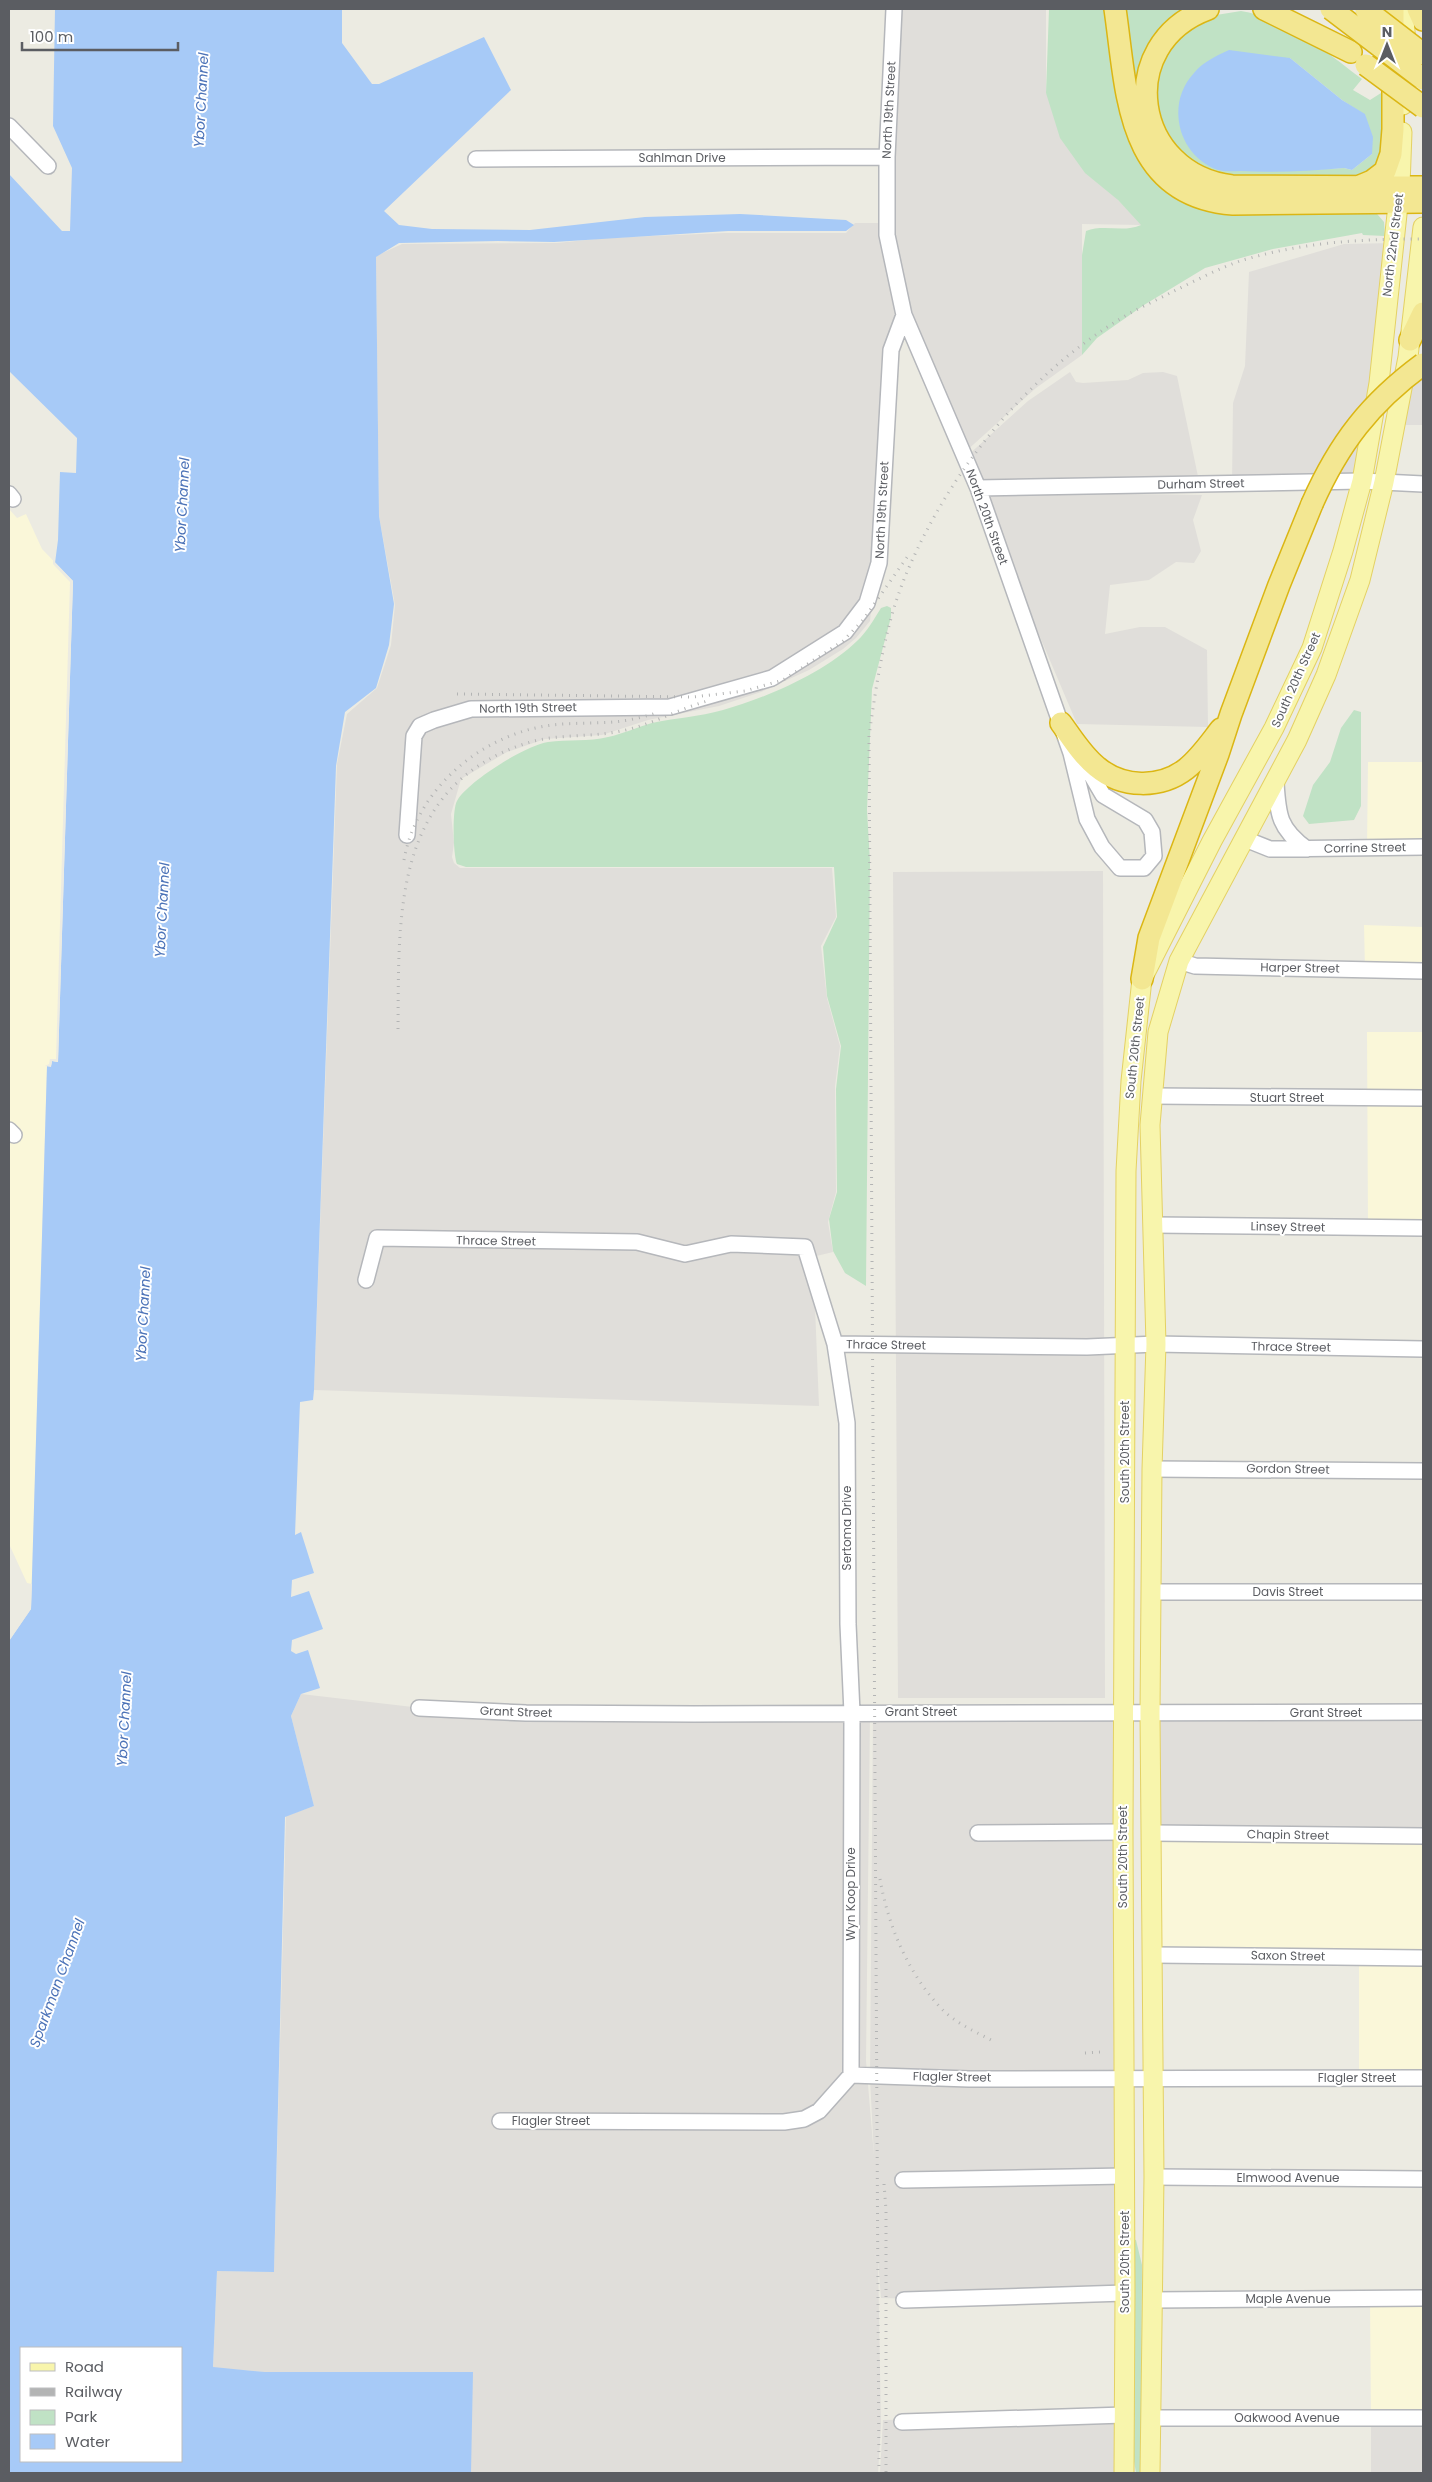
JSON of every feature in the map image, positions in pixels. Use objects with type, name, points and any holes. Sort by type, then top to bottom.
[{"type":"highway","points":[[1115,9],[1130,113],[1136,132],[1152,162],[1172,182],[1198,196],[1223,203],[1399,194],[1423,186]]},
{"type":"highway","points":[[1208,9],[1192,16],[1168,36],[1153,59],[1147,76],[1146,93],[1149,120],[1155,135],[1170,156],[1196,177],[1223,185],[1360,186],[1399,194],[1423,202]]},
{"type":"highway","points":[[1264,9],[1359,58]]},
{"type":"highway","points":[[1298,9],[1423,108]]},
{"type":"highway","points":[[1331,9],[1423,79]]},
{"type":"highway","points":[[1365,9],[1423,54]]},
{"type":"highway","points":[[1360,186],[1372,181],[1385,170],[1391,154],[1393,9]]},
{"type":"highway","points":[[1418,9],[1423,20]]},
{"type":"highway","points":[[1142,979],[1149,938],[1218,754],[1230,714],[1312,504],[1326,472],[1357,424],[1391,390],[1416,355],[1423,313]]},
{"type":"highway","points":[[1061,722],[1087,758],[1103,772],[1122,780],[1143,784],[1164,780],[1184,770],[1204,751],[1230,714]]},
{"type":"main road","name":"North 22nd Street","points":[[1362,481],[1378,383],[1399,194],[1406,42],[1403,9]]},
{"type":"main road","points":[[1384,482],[1416,355],[1423,227]]},
{"type":"main road","name":"South 20th Street","points":[[1124,2473],[1125,2077],[1123,1832],[1126,1193],[1131,1081],[1142,979],[1212,842],[1274,728],[1308,657],[1329,599],[1362,481]]},
{"type":"main road","name":"South 20th Street","points":[[1150,2473],[1154,2177],[1154,1955],[1150,1714],[1152,1469],[1156,1344],[1150,1125],[1158,1032],[1179,961],[1276,783],[1326,675],[1360,580],[1384,482]]},
{"type":"main road","points":[[1245,839],[1241,825],[1243,813],[1306,688],[1308,657]]},
{"type":"main road","points":[[1126,1193],[1133,1188],[1139,1174],[1140,1140],[1150,1125]]},
{"type":"street","name":"North 19th Street","points":[[407,835],[414,736],[420,726],[472,709],[670,707],[772,678],[845,632],[867,602],[879,563],[891,350],[904,315],[887,235],[887,157],[894,9]]},
{"type":"street","points":[[9,126],[48,166]]},
{"type":"street","name":"Sahlman Drive","points":[[476,159],[887,157]]},
{"type":"street","name":"North 20th Street","points":[[904,315],[978,488],[1061,722],[1087,819],[1102,847],[1120,868],[1144,868],[1154,856],[1152,832],[1145,820],[1103,795],[1061,722]]},
{"type":"street","name":"Durham Street","points":[[978,488],[1362,481],[1423,484]]},
{"type":"street","name":"Corrine Street","points":[[1276,783],[1278,812],[1283,826],[1294,839],[1307,848]]},
{"type":"street","name":"Corrine Street","points":[[1245,839],[1270,848],[1423,847]]},
{"type":"street","name":"Harper Street","points":[[1179,961],[1195,966],[1423,971]]},
{"type":"street","name":"Stuart Street","points":[[1152,1096],[1423,1098]]},
{"type":"street","name":"Linsey Street","points":[[1154,1226],[1423,1228]]},
{"type":"street","name":"Thrace Street","points":[[366,1280],[377,1238],[637,1242],[685,1254],[731,1244],[805,1246],[834,1344],[1087,1347],[1156,1344],[1423,1349]]},
{"type":"street","name":"Sertoma Drive","points":[[834,1344],[847,1423],[848,1624],[852,1713]]},
{"type":"street","name":"Gordon Street","points":[[1152,1469],[1423,1471]]},
{"type":"street","name":"Davis Street","points":[[1152,1592],[1423,1592]]},
{"type":"street","name":"Grant Street","points":[[419,1708],[535,1713],[1125,1711],[1150,1714],[1423,1712]]},
{"type":"street","name":"Wyn Koop Drive","points":[[851,2075],[852,1713]]},
{"type":"street","points":[[978,1833],[1123,1832]]},
{"type":"street","name":"Chapin Street","points":[[1153,1833],[1423,1836]]},
{"type":"street","name":"Saxon Street","points":[[1154,1955],[1423,1958]]},
{"type":"street","name":"Flagler Street","points":[[500,2121],[784,2122],[804,2120],[819,2111],[851,2075],[969,2078],[1423,2078]]},
{"type":"street","points":[[904,2180],[1125,2176]]},
{"type":"street","name":"Elmwood Avenue","points":[[1154,2177],[1423,2179]]},
{"type":"street","points":[[904,2300],[1125,2294]]},
{"type":"street","name":"Maple Avenue","points":[[1153,2300],[1423,2298]]},
{"type":"street","points":[[902,2422],[1124,2415]]},
{"type":"street","name":"Oakwood Avenue","points":[[1152,2418],[1423,2418]]},
{"type":"shaded area","points":[[896,9],[1046,9],[1046,93],[1118,200],[1142,225],[1082,224],[1082,355],[1036,388],[964,453],[907,314],[890,235]]},
{"type":"shaded area","points":[[855,223],[885,223],[901,313],[870,621],[856,638],[843,649],[809,670],[761,692],[719,706],[648,720],[602,735],[545,739],[507,752],[461,779],[451,814],[454,843],[452,857],[454,863],[460,868],[832,868],[836,917],[821,946],[827,998],[840,1046],[835,1086],[836,1192],[828,1222],[833,1252],[804,1259],[815,1307],[819,1406],[314,1390],[337,764],[347,714],[377,688],[391,645],[395,605],[379,516],[376,256],[402,244],[557,243],[605,238],[725,233],[846,233]]},
{"type":"shaded area","points":[[1394,243],[1357,485],[1232,485],[1233,403],[1245,366],[1249,272],[1344,244]]},
{"type":"shaded area","points":[[1413,365],[1423,365],[1423,425],[1403,425]]},
{"type":"shaded area","points":[[1070,372],[1076,382],[1083,383],[1128,380],[1143,373],[1163,372],[1177,376],[1200,486],[979,485],[966,457],[1028,401]]},
{"type":"shaded area","points":[[981,492],[1202,495],[1193,520],[1201,551],[1194,563],[1176,562],[1149,580],[1110,585],[1105,634],[1140,627],[1165,627],[1207,650],[1208,727],[1077,724],[1009,564]]},
{"type":"shaded area","points":[[9,509],[17,518],[26,514],[42,549],[73,581],[58,1062],[47,1067],[32,1584],[27,1583],[9,1544]]},
{"type":"shaded area","points":[[1368,762],[1423,762],[1423,847],[1367,848]]},
{"type":"shaded area","points":[[1103,871],[1105,1698],[898,1698],[893,872]]},
{"type":"shaded area","points":[[1364,925],[1423,927],[1423,970],[1365,970]]},
{"type":"shaded area","points":[[1367,1032],[1423,1032],[1423,1227],[1368,1227]]},
{"type":"shaded area","points":[[301,1694],[430,1709],[870,1714],[866,2061],[874,2156],[870,2078],[873,1714],[1123,1712],[1124,2294],[960,2300],[881,2298],[878,2260],[881,2425],[878,2473],[471,2473],[265,2372],[213,2368],[217,2271],[274,2272],[286,1816],[314,1806],[291,1716]]},
{"type":"shaded area","points":[[1423,1712],[1423,1835],[1151,1829],[1151,1716]]},
{"type":"shaded area","points":[[1151,1829],[1423,1835],[1423,2081],[1359,2080],[1359,1956],[1154,1954]]},
{"type":"shaded area","points":[[1423,2298],[1423,2418],[1371,2418],[1370,2299]]},
{"type":"shaded area","points":[[1128,2416],[1128,2473],[880,2473],[883,2420]]},
{"type":"shaded area","points":[[1371,2418],[1423,2418],[1423,2473],[1371,2473]]},
{"type":"green space","points":[[1049,9],[1106,9],[1129,139],[1137,158],[1147,171],[1372,208],[1384,222],[1385,236],[1363,235],[1362,233],[1273,249],[1205,268],[1144,305],[1097,338],[1082,355],[1082,255],[1086,231],[1100,228],[1128,228],[1141,225],[1118,200],[1085,173],[1060,138],[1046,93]]},
{"type":"green space","points":[[1120,9],[1193,9],[1152,48],[1159,151],[1285,195],[1149,150]]},
{"type":"green space","points":[[1241,11],[1275,21],[1306,38],[1362,79],[1353,90],[1370,100],[1381,93],[1387,98],[1384,158],[1368,176],[1216,179],[1161,137],[1154,75],[1175,38],[1210,16]],"holes":[[[1290,58],[1342,100],[1365,115],[1372,154],[1352,170],[1344,168],[1286,171],[1219,170]]]},
{"type":"green space","points":[[887,606],[891,608],[891,617],[872,689],[867,810],[870,862],[866,1286],[845,1273],[833,1251],[829,1219],[837,1192],[836,1089],[841,1046],[827,996],[823,947],[837,917],[834,867],[466,867],[457,864],[454,822],[457,801],[472,784],[512,757],[526,750],[548,742],[608,737],[652,723],[714,712],[757,699],[794,683],[844,653],[864,634],[881,608]]},
{"type":"green space","points":[[1354,710],[1361,712],[1361,806],[1354,820],[1309,824],[1303,816],[1313,785],[1330,762],[1341,728]]},
{"type":"green space","points":[[1132,2239],[1136,2240],[1142,2265],[1141,2473],[1136,2473],[1132,2449]]},
{"type":"water","points":[[55,9],[342,9],[342,43],[372,84],[379,84],[484,37],[511,90],[384,211],[399,225],[432,229],[530,230],[645,217],[740,214],[846,220],[854,225],[846,231],[728,231],[554,242],[399,243],[376,257],[379,516],[394,604],[389,645],[376,688],[345,712],[336,766],[314,1390],[313,1400],[300,1402],[295,1535],[301,1532],[314,1573],[292,1580],[291,1597],[309,1591],[323,1629],[292,1640],[291,1651],[296,1654],[308,1650],[320,1688],[301,1694],[291,1716],[314,1806],[285,1817],[274,2272],[217,2271],[213,2367],[265,2372],[473,2372],[471,2473],[9,2473],[9,1641],[31,1609],[47,1066],[51,1066],[52,1061],[58,1062],[73,581],[55,563],[58,540],[60,472],[76,473],[77,438],[9,371],[9,174],[62,231],[70,231],[72,168],[53,126]]},
{"type":"water","points":[[1229,50],[1290,58],[1342,100],[1365,114],[1373,137],[1372,154],[1352,170],[1344,168],[1267,172],[1227,171],[1218,170],[1204,163],[1193,153],[1185,141],[1180,128],[1178,114],[1180,99],[1185,85],[1201,66]]},
{"type":"pier","points":[[53,560],[73,581],[58,1062],[52,1061],[51,1067],[45,1066],[49,1064],[50,1059],[56,1059],[70,582],[53,564]]},
{"type":"pier","points":[[30,1584],[32,1584],[31,1609],[9,1641],[9,1636],[29,1608]]},
{"type":"railway","points":[[879,2473],[869,736],[887,632],[899,592],[925,534],[945,498],[969,463],[994,429],[1023,397],[1053,368],[1086,342],[1132,312],[1207,275],[1243,260],[1311,245],[1423,239]]},
{"type":"railway","points":[[457,694],[693,697],[745,691],[783,680],[843,641],[863,620],[910,553]]},
{"type":"railway","points":[[398,1029],[400,943],[404,901],[412,861],[426,824],[449,791],[481,764],[524,744],[548,738],[621,731],[644,725],[711,700]]},
{"type":"railway","points":[[404,860],[411,835],[421,812],[435,791],[452,773],[472,757],[493,744],[516,734],[549,725],[604,723],[635,719],[657,713]]},
{"type":"railway","points":[[880,1879],[888,1913],[900,1947],[917,1978],[939,2006],[951,2017],[993,2041]]},
{"type":"railway","points":[[1085,2053],[1101,2052]]},
{"type":"railway","points":[[884,2184],[886,2210],[886,2473]]},
{"type":"water label","name":"Ybor Channel","points":[[201,100]]},
{"type":"water label","name":"Ybor Channel","points":[[182,505]]},
{"type":"water label","name":"Ybor Channel","points":[[162,910]]},
{"type":"water label","name":"Ybor Channel","points":[[143,1314]]},
{"type":"water label","name":"Ybor Channel","points":[[124,1719]]},
{"type":"water label","name":"Sparkman Channel","points":[[57,1983]]}]
